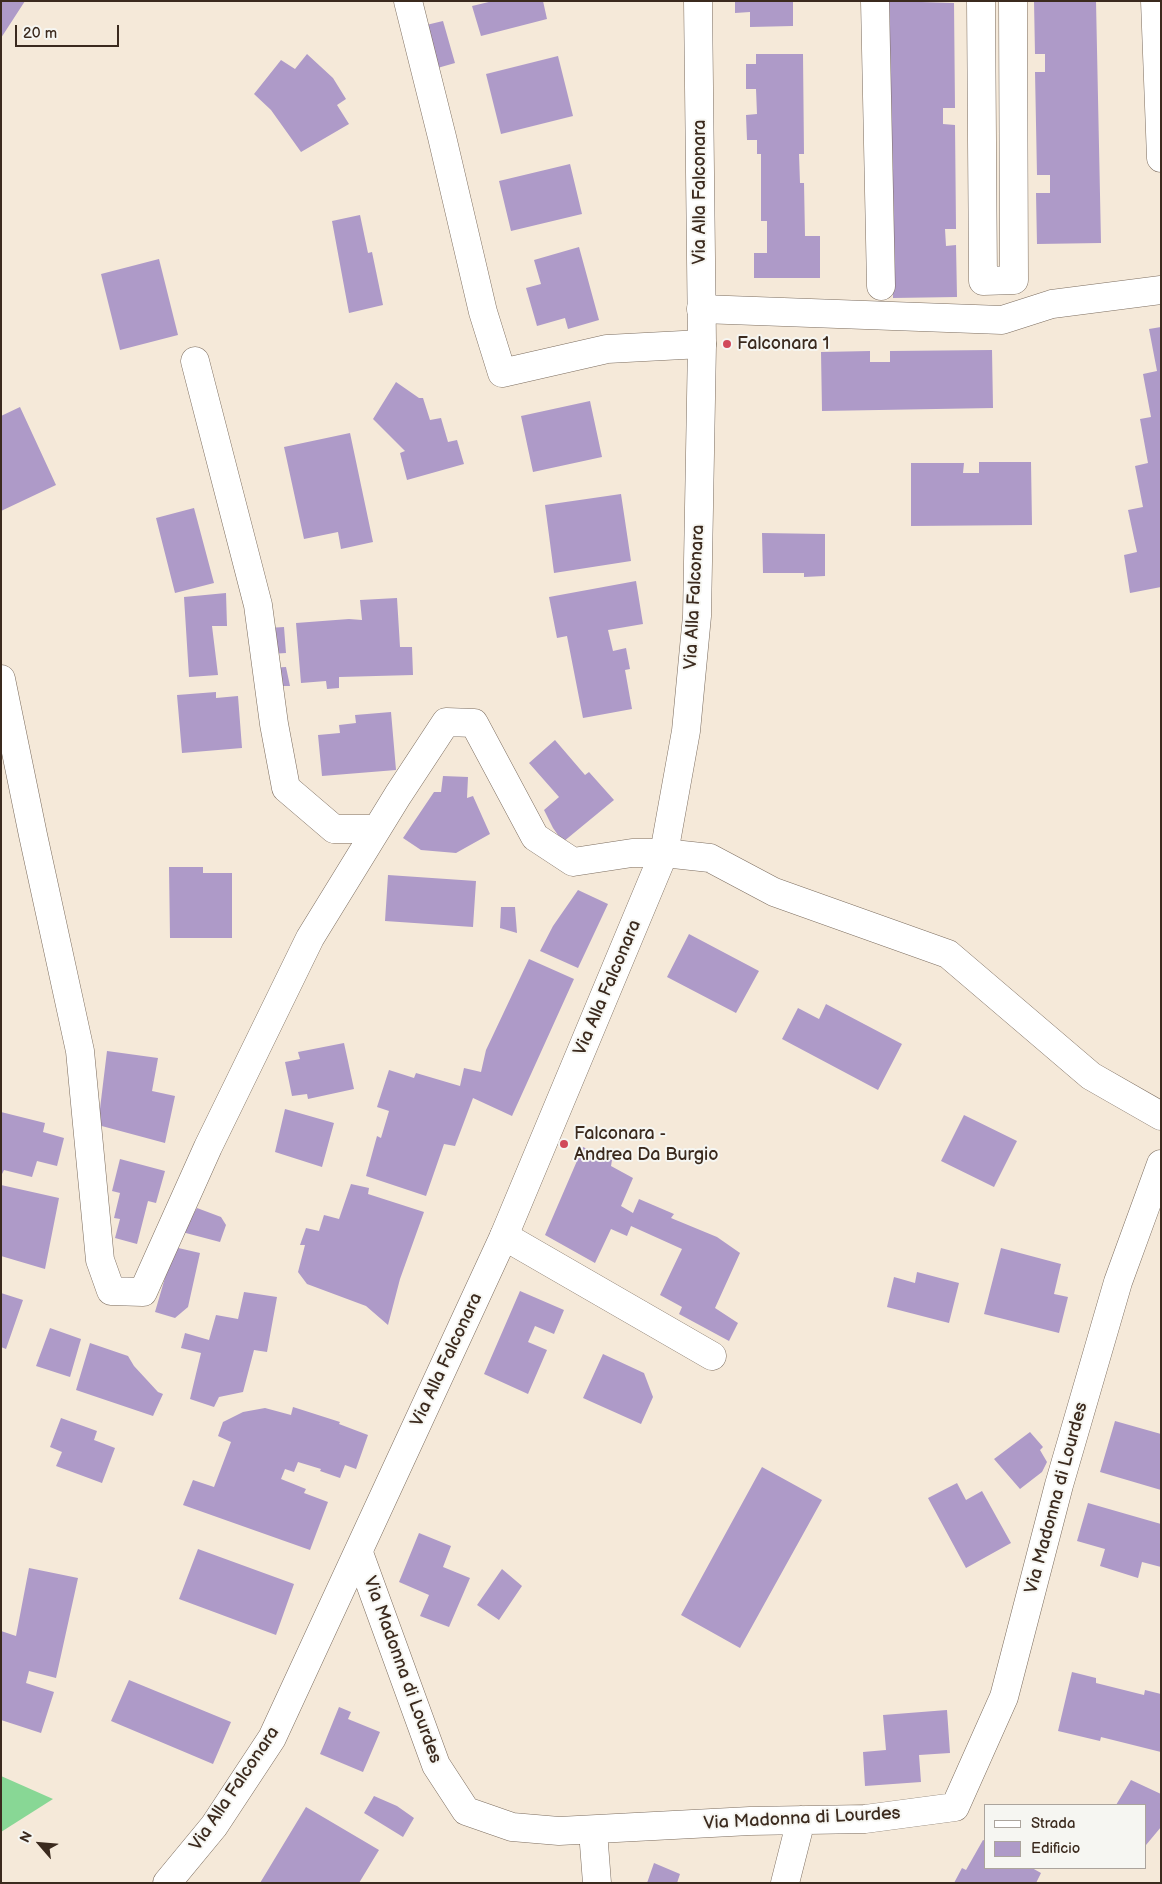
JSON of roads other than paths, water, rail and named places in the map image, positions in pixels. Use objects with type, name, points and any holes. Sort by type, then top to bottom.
[{"type":"street","points":[[408,1],[483,312],[502,373],[607,349],[702,344]]},
{"type":"street","name":"Via Alla Falconara","points":[[167,1883],[214,1826],[272,1738],[504,1236],[664,853],[686,731],[697,616],[702,344],[698,1]]},
{"type":"street","points":[[875,1],[881,286]]},
{"type":"street","points":[[981,1],[983,281],[1014,280],[1013,1]]},
{"type":"street","points":[[1155,1],[1161,158]]},
{"type":"street","points":[[701,309],[1002,320],[1052,304],[1161,290]]},
{"type":"street","points":[[195,361],[258,605],[274,724],[286,788],[334,830],[376,829]]},
{"type":"street","points":[[1,679],[80,1051],[100,1260],[111,1291],[143,1292],[208,1147],[310,938],[376,829],[446,722],[474,723],[535,837],[573,862],[632,853],[664,853],[710,858],[774,892],[948,954],[1091,1076],[1161,1116]]},
{"type":"street","name":"Via Madonna di Lourdes","points":[[359,1552],[436,1765],[466,1811],[512,1828],[559,1832],[750,1821],[865,1819],[955,1807],[1004,1697],[1059,1485],[1115,1292],[1161,1164]]},
{"type":"street","points":[[504,1236],[712,1356]]},
{"type":"street","points":[[786,1883],[802,1820]]},
{"type":"street","points":[[593,1831],[597,1883]]},
{"type":"place","name":"Falconara 1","points":[[727,344]]},
{"type":"place","name":"Falconara - Andrea Da Burgio","points":[[564,1144]]}]
